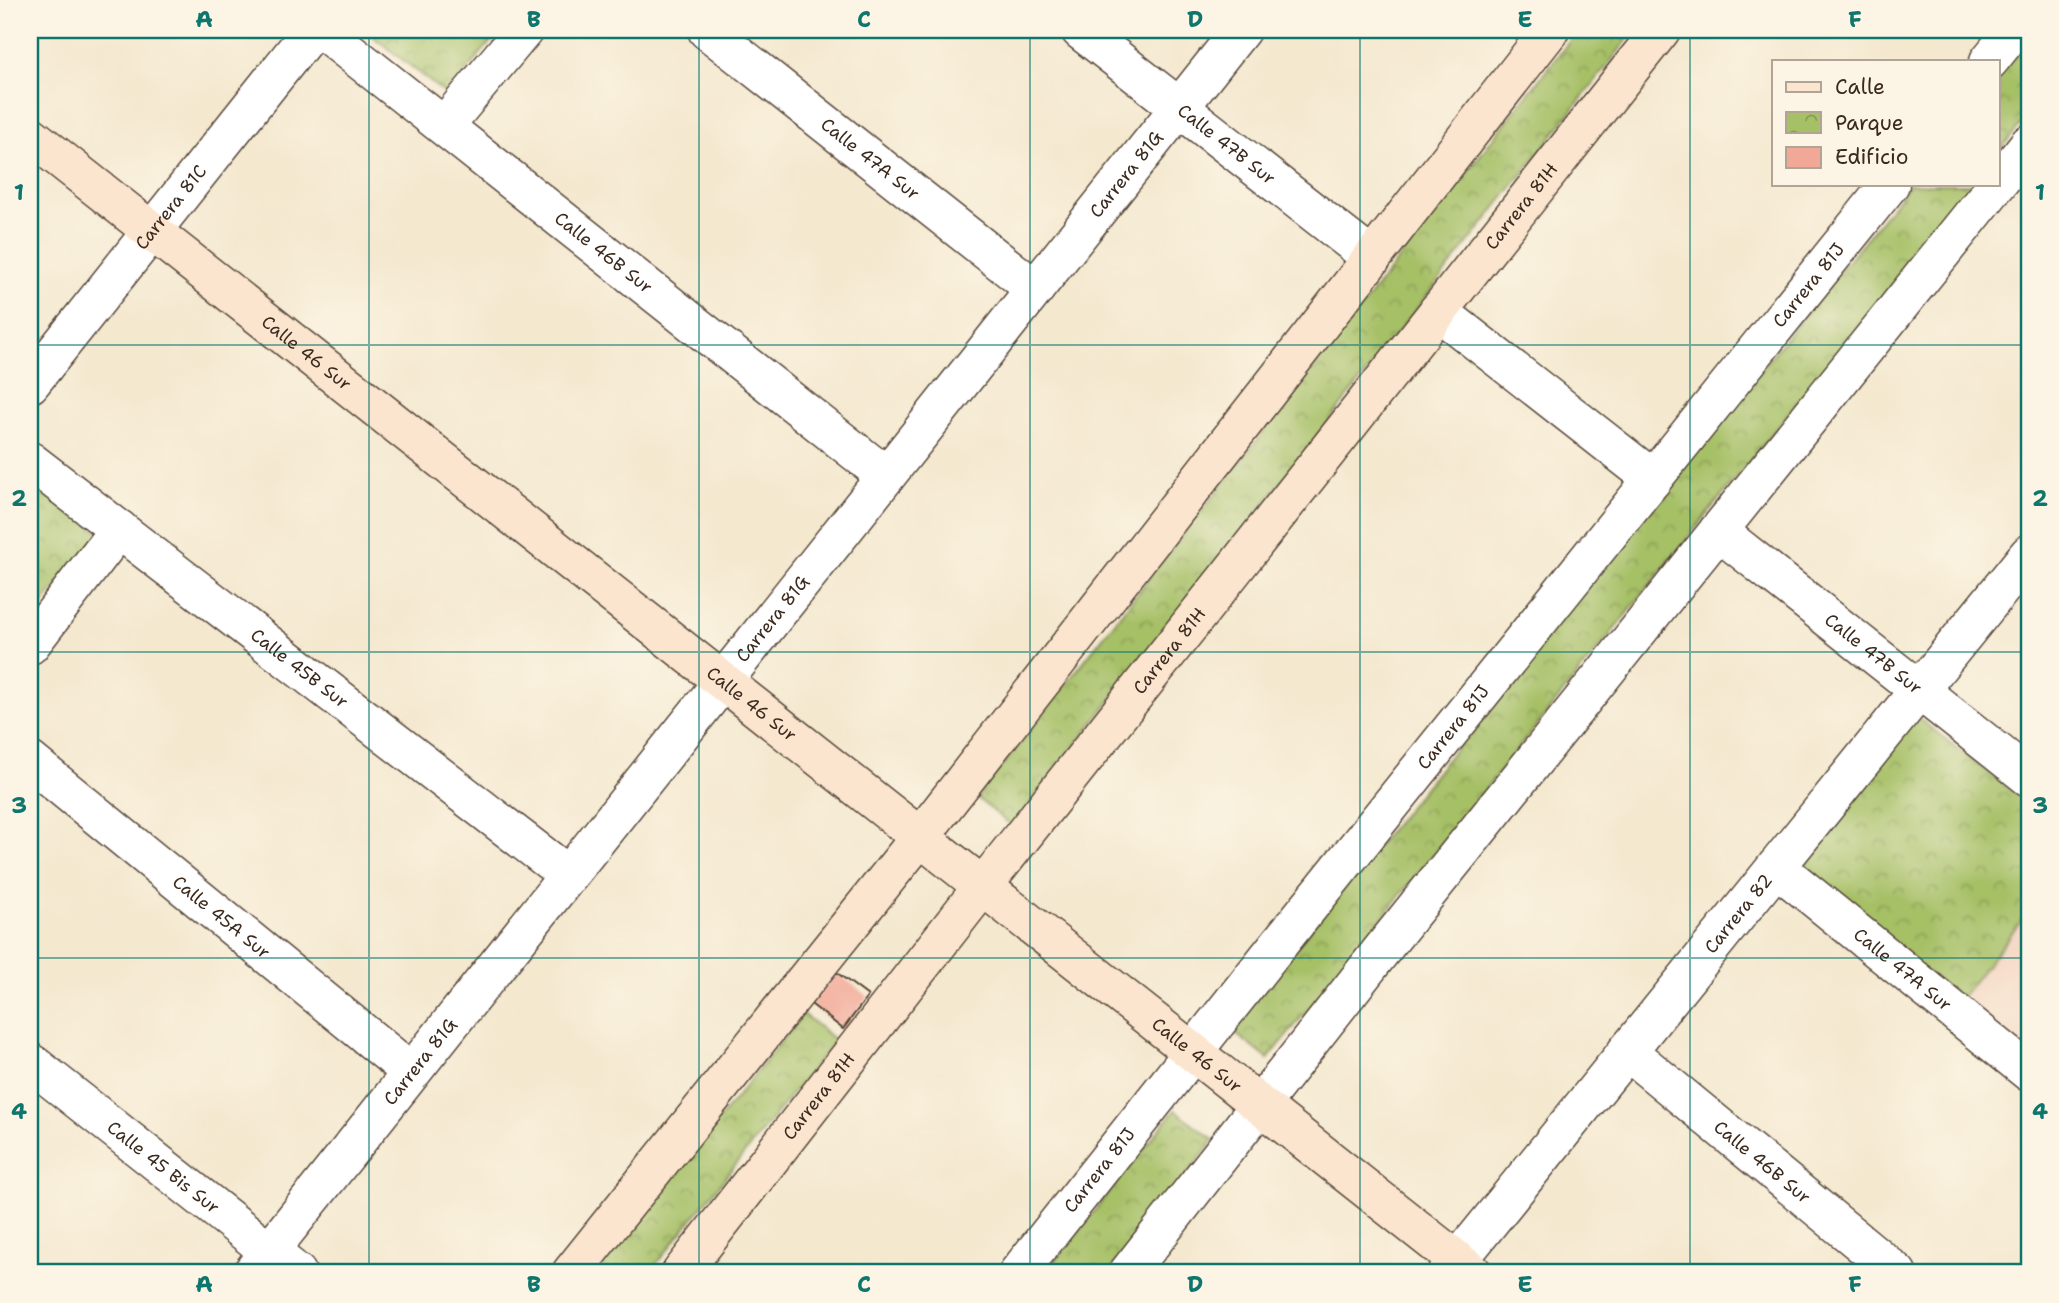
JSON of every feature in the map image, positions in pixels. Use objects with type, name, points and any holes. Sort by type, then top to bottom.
[{"type":"street","name":"Carrera 81C","points":[[30,384],[312,30]]},
{"type":"street","name":"Calle 46B Sur","points":[[322,30],[886,476]]},
{"type":"street","points":[[444,126],[524,30]]},
{"type":"street","name":"Calle 47A Sur","points":[[707,30],[1035,289]]},
{"type":"street","name":"Calle 47B Sur","points":[[1080,30],[1372,258]]},
{"type":"street","name":"Carrera 81G","points":[[272,1266],[411,1072],[1241,30]]},
{"type":"street","points":[[571,1273],[920,837],[1550,30]]},
{"type":"street","name":"Carrera 81H","points":[[681,1273],[983,886],[1661,30]]},
{"type":"street","points":[[1990,60],[2014,30]]},
{"type":"street","name":"Calle 46 Sur","points":[[30,135],[1260,1105],[1460,1269]]},
{"type":"street","points":[[2000,179],[2029,144]]},
{"type":"street","name":"Carrera 81J","points":[[1018,1273],[1889,186]]},
{"type":"street","points":[[1128,1273],[1995,186]]},
{"type":"street","points":[[1438,311],[1653,479]]},
{"type":"street","name":"Calle 45B Sur","points":[[30,461],[568,875]]},
{"type":"street","points":[[30,645],[119,529]]},
{"type":"street","name":"Calle 47B Sur","points":[[1718,531],[2029,777]]},
{"type":"street","name":"Carrera 82","points":[[1460,1269],[1627,1051],[2029,554]]},
{"type":"street","name":"Calle 45A Sur","points":[[30,761],[411,1072]]},
{"type":"street","name":"Calle 47A Sur","points":[[1776,867],[2029,1072]]},
{"type":"street","name":"Calle 46B Sur","points":[[1627,1051],[1897,1273]]},
{"type":"street","name":"Calle 45 Bis Sur","points":[[30,1062],[272,1266]]},
{"type":"shaded area","points":[[2029,911],[2029,1053],[1960,999]]},
{"type":"green space","points":[[365,30],[500,30],[447,95]]},
{"type":"green space","points":[[1578,30],[1635,30],[1012,826],[977,798]]},
{"type":"green space","points":[[2029,36],[2029,114],[2000,150],[2000,72]]},
{"type":"green space","points":[[1908,186],[1971,186],[1268,1059],[1230,1029]]},
{"type":"green space","points":[[30,477],[100,533],[30,620]]},
{"type":"green space","points":[[1913,714],[2029,804],[2029,911],[1960,999],[1791,865]]},
{"type":"green space","points":[[803,1014],[835,1040],[649,1273],[596,1273]]},
{"type":"green space","points":[[1175,1110],[1214,1140],[1108,1273],[1045,1273]]},
{"type":"building","points":[[836,972],[868,996],[843,1029],[811,1004]]}]
